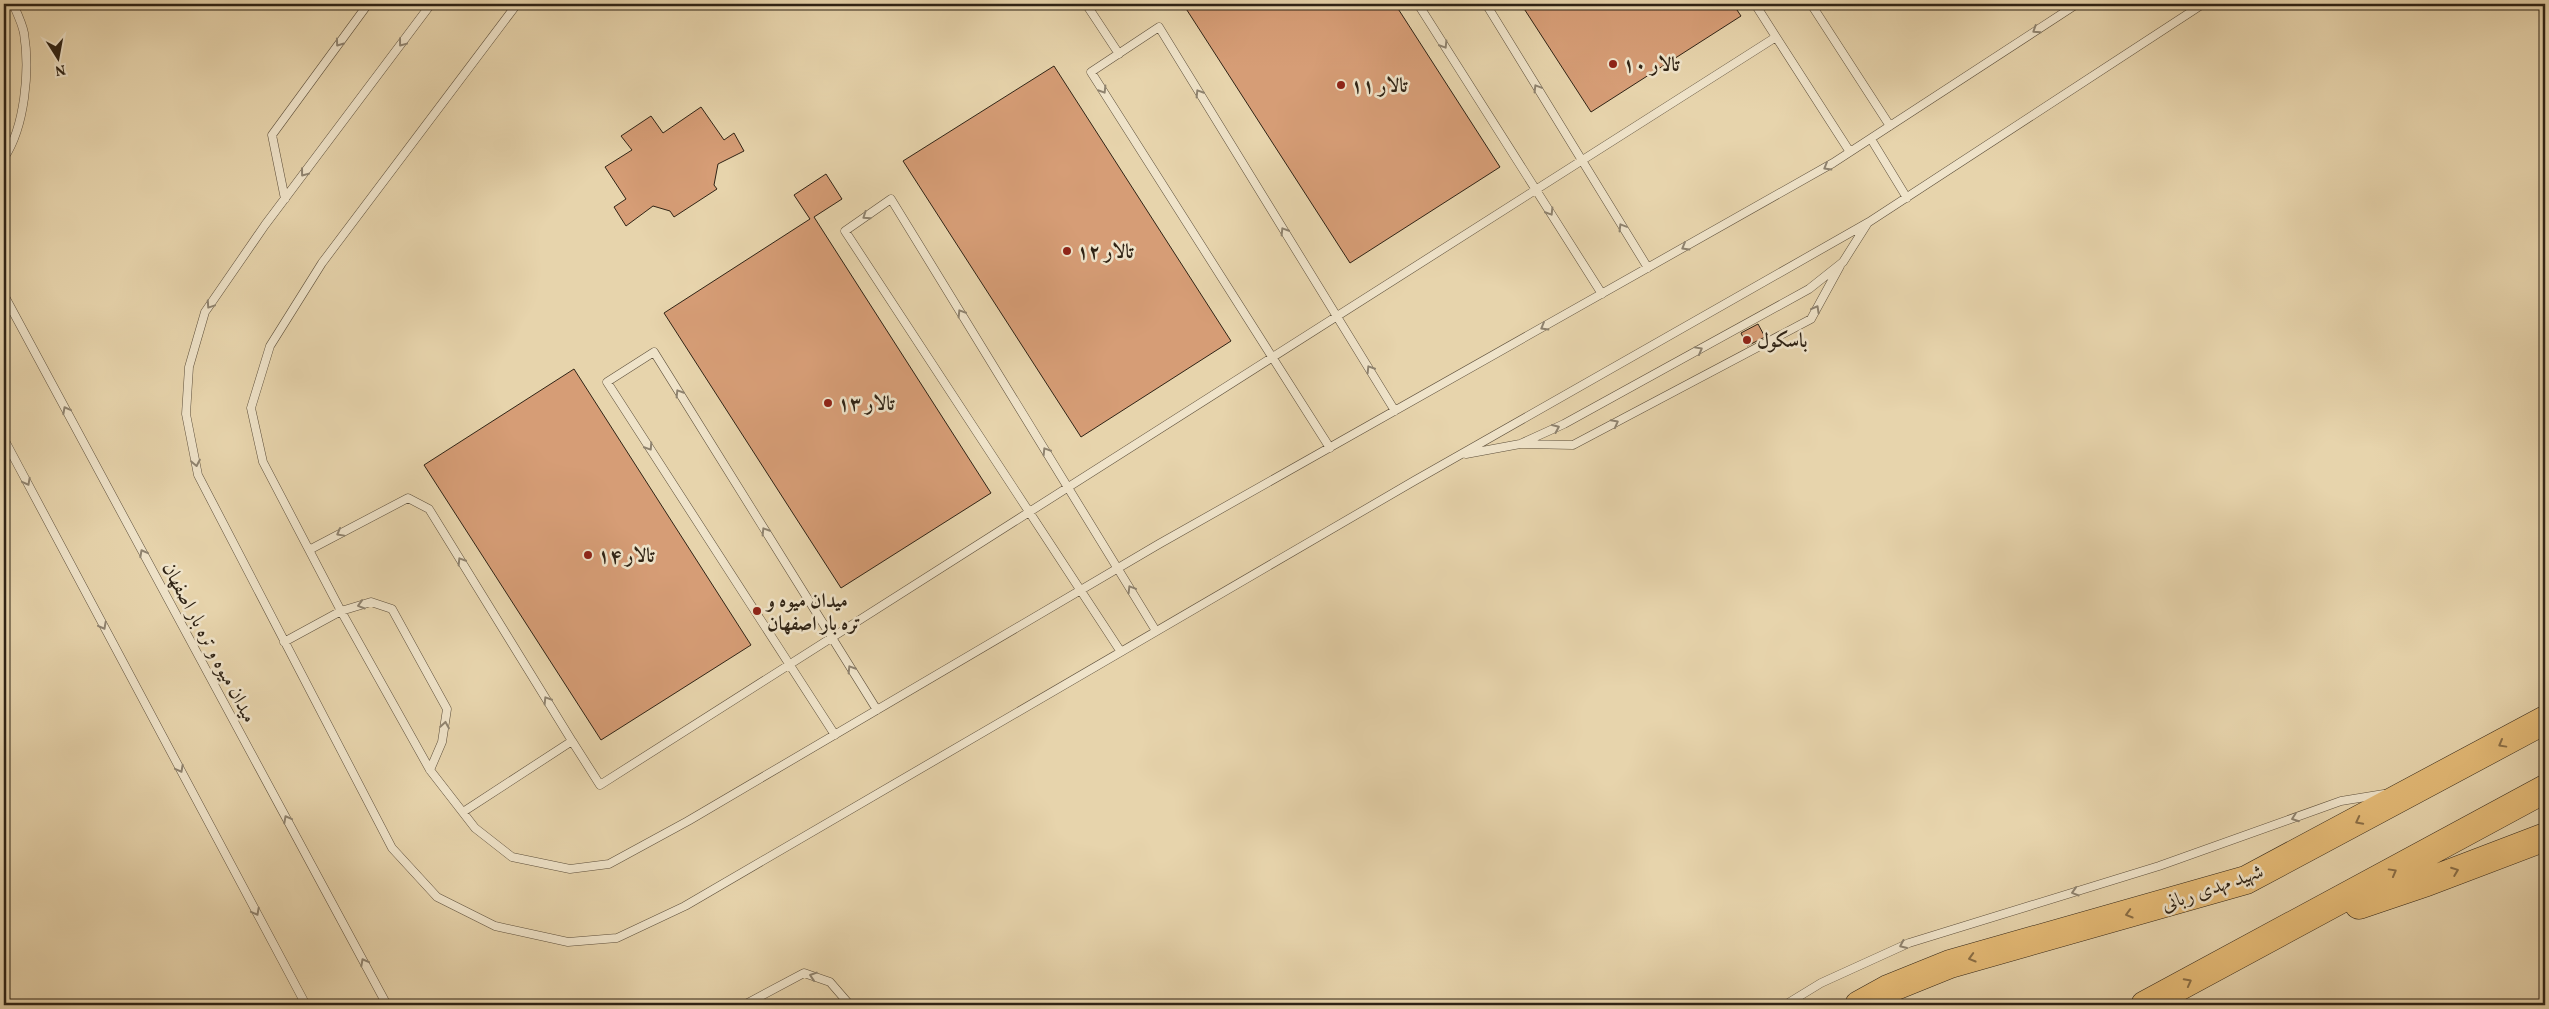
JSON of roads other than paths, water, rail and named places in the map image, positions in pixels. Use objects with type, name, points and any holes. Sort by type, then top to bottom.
[{"type":"highway","name":"شهید مهدی ربانی","points":[[1859,1005],[1888,989],[1950,964],[2246,880],[2422,788],[2545,720]]},
{"type":"highway","points":[[2145,1005],[2545,789]]},
{"type":"highway","points":[[2293,926],[2427,882],[2545,837]]},
{"type":"lane","points":[[4,158],[10,148],[26,92],[24,32],[13,4]]},
{"type":"lane","points":[[285,199],[272,135],[368,4]]},
{"type":"lane","points":[[431,4],[285,199],[205,312],[189,367],[186,414],[198,475],[392,848],[437,897],[495,926],[568,942],[617,938],[685,906],[1459,455],[1869,222],[2203,4]]},
{"type":"lane","points":[[517,4],[322,263],[270,346],[251,408],[263,462],[341,611],[430,770],[475,828],[512,857],[570,869],[609,864],[688,821],[1118,568],[1850,152],[2077,4]]},
{"type":"lane","points":[[1086,4],[1118,54]]},
{"type":"lane","points":[[1418,4],[1602,294]]},
{"type":"lane","points":[[1486,4],[1648,268]]},
{"type":"lane","points":[[1755,4],[1850,152]]},
{"type":"lane","points":[[1812,4],[1890,126]]},
{"type":"lane","points":[[2058,4],[2064,12]]},
{"type":"lane","points":[[1330,448],[1091,72],[1159,27],[1395,411]]},
{"type":"lane","points":[[309,550],[408,498],[429,509],[600,785],[1776,37]]},
{"type":"lane","points":[[1871,139],[1907,198]]},
{"type":"lane","points":[[1120,652],[845,231],[891,200],[1156,631]]},
{"type":"lane","points":[[1459,455],[1520,444],[1573,445],[1811,319],[1843,262],[1869,222]]},
{"type":"lane","points":[[1520,444],[1564,424],[1809,289],[1843,262]]},
{"type":"lane","name":"میدان میوه و تره بار اصفهان","points":[[4,295],[387,1005]]},
{"type":"lane","points":[[835,735],[607,382],[654,352],[877,710]]},
{"type":"lane","points":[[4,439],[6,450],[306,1005]]},
{"type":"lane","points":[[284,642],[341,611],[371,602],[392,609],[448,709],[442,742],[430,770]]},
{"type":"lane","points":[[462,812],[572,741]]},
{"type":"lane","points":[[1785,1005],[1821,983],[1909,943],[2159,866],[2341,801],[2422,788]]},
{"type":"lane","points":[[744,1005],[804,973],[830,982],[850,1005]]},
{"type":"place","name":"تالار ۱۰","points":[[1613,64]]},
{"type":"place","name":"تالار ۱۱","points":[[1341,85]]},
{"type":"place","name":"تالار ۱۲","points":[[1067,251]]},
{"type":"place","name":"باسكول","points":[[1747,340]]},
{"type":"place","name":"تالار ۱۳","points":[[828,403]]},
{"type":"place","name":"تالار ۱۴","points":[[588,555]]},
{"type":"place","name":"میدان میوه و تره بار اصفهان","points":[[757,611]]}]
